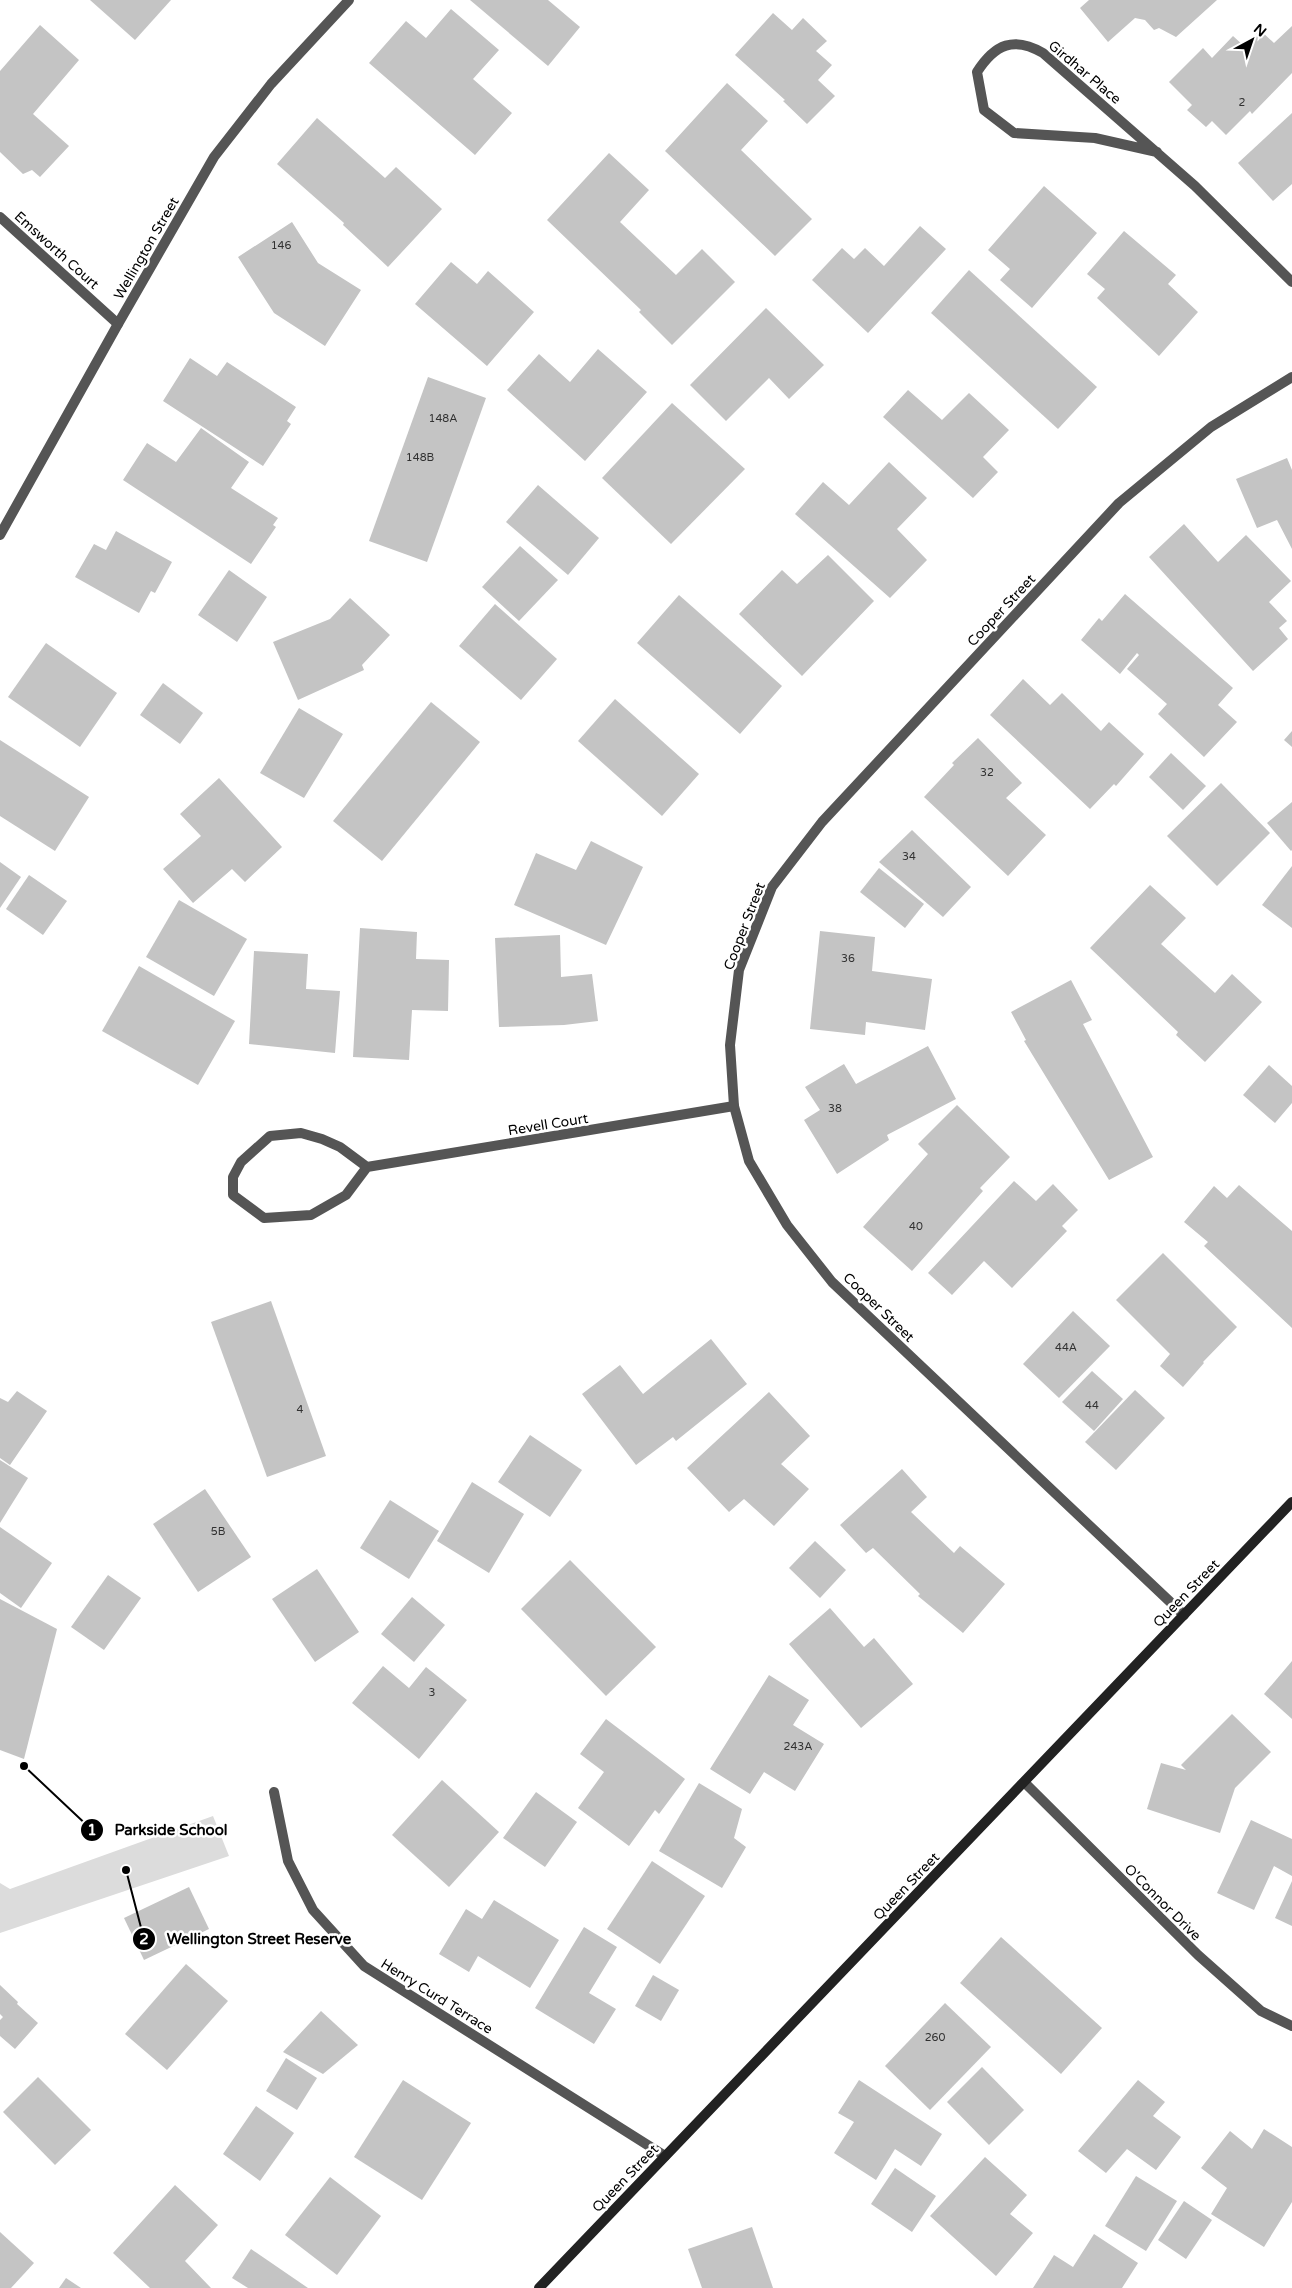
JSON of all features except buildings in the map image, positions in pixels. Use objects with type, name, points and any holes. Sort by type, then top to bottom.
[{"type":"street","name":"Wellington Street","points":[[0,535],[118,324],[214,158],[271,84],[349,0]]},
{"type":"street","name":"Girdhar Place","points":[[1157,152],[1096,138],[1014,133],[984,110],[977,72],[987,57],[998,49],[1012,43],[1029,45],[1043,53],[1157,152],[1196,186],[1292,282]]},
{"type":"street","name":"Emsworth Court","points":[[0,217],[118,324]]},
{"type":"street","name":"Cooper Street","points":[[1184,1615],[832,1282],[787,1224],[749,1161],[734,1106],[730,1045],[739,970],[772,887],[822,822],[1119,502],[1211,427],[1292,377]]},
{"type":"street","name":"Revell Court","points":[[367,1168],[734,1106]]},
{"type":"street","points":[[301,1134],[322,1139],[340,1147],[367,1168],[346,1195],[310,1215],[264,1218],[233,1195],[233,1177],[241,1162],[270,1136],[301,1134]]},
{"type":"street","name":"Queen Street","points":[[539,2288],[1025,1783],[1292,1502]]},
{"type":"street","name":"O'Connor Drive","points":[[1025,1783],[1198,1955],[1261,2011],[1292,2026]]},
{"type":"street","name":"Henry Curd Terrace","points":[[274,1792],[288,1861],[313,1910],[364,1966],[665,2156]]},
{"type":"shaded area","points":[[213,1816],[229,1856],[0,1933],[0,1883],[10,1889]]},
{"type":"place","name":"Parkside School","points":[[24,1766]]},
{"type":"place","name":"Wellington Street Reserve","points":[[126,1870]]}]
